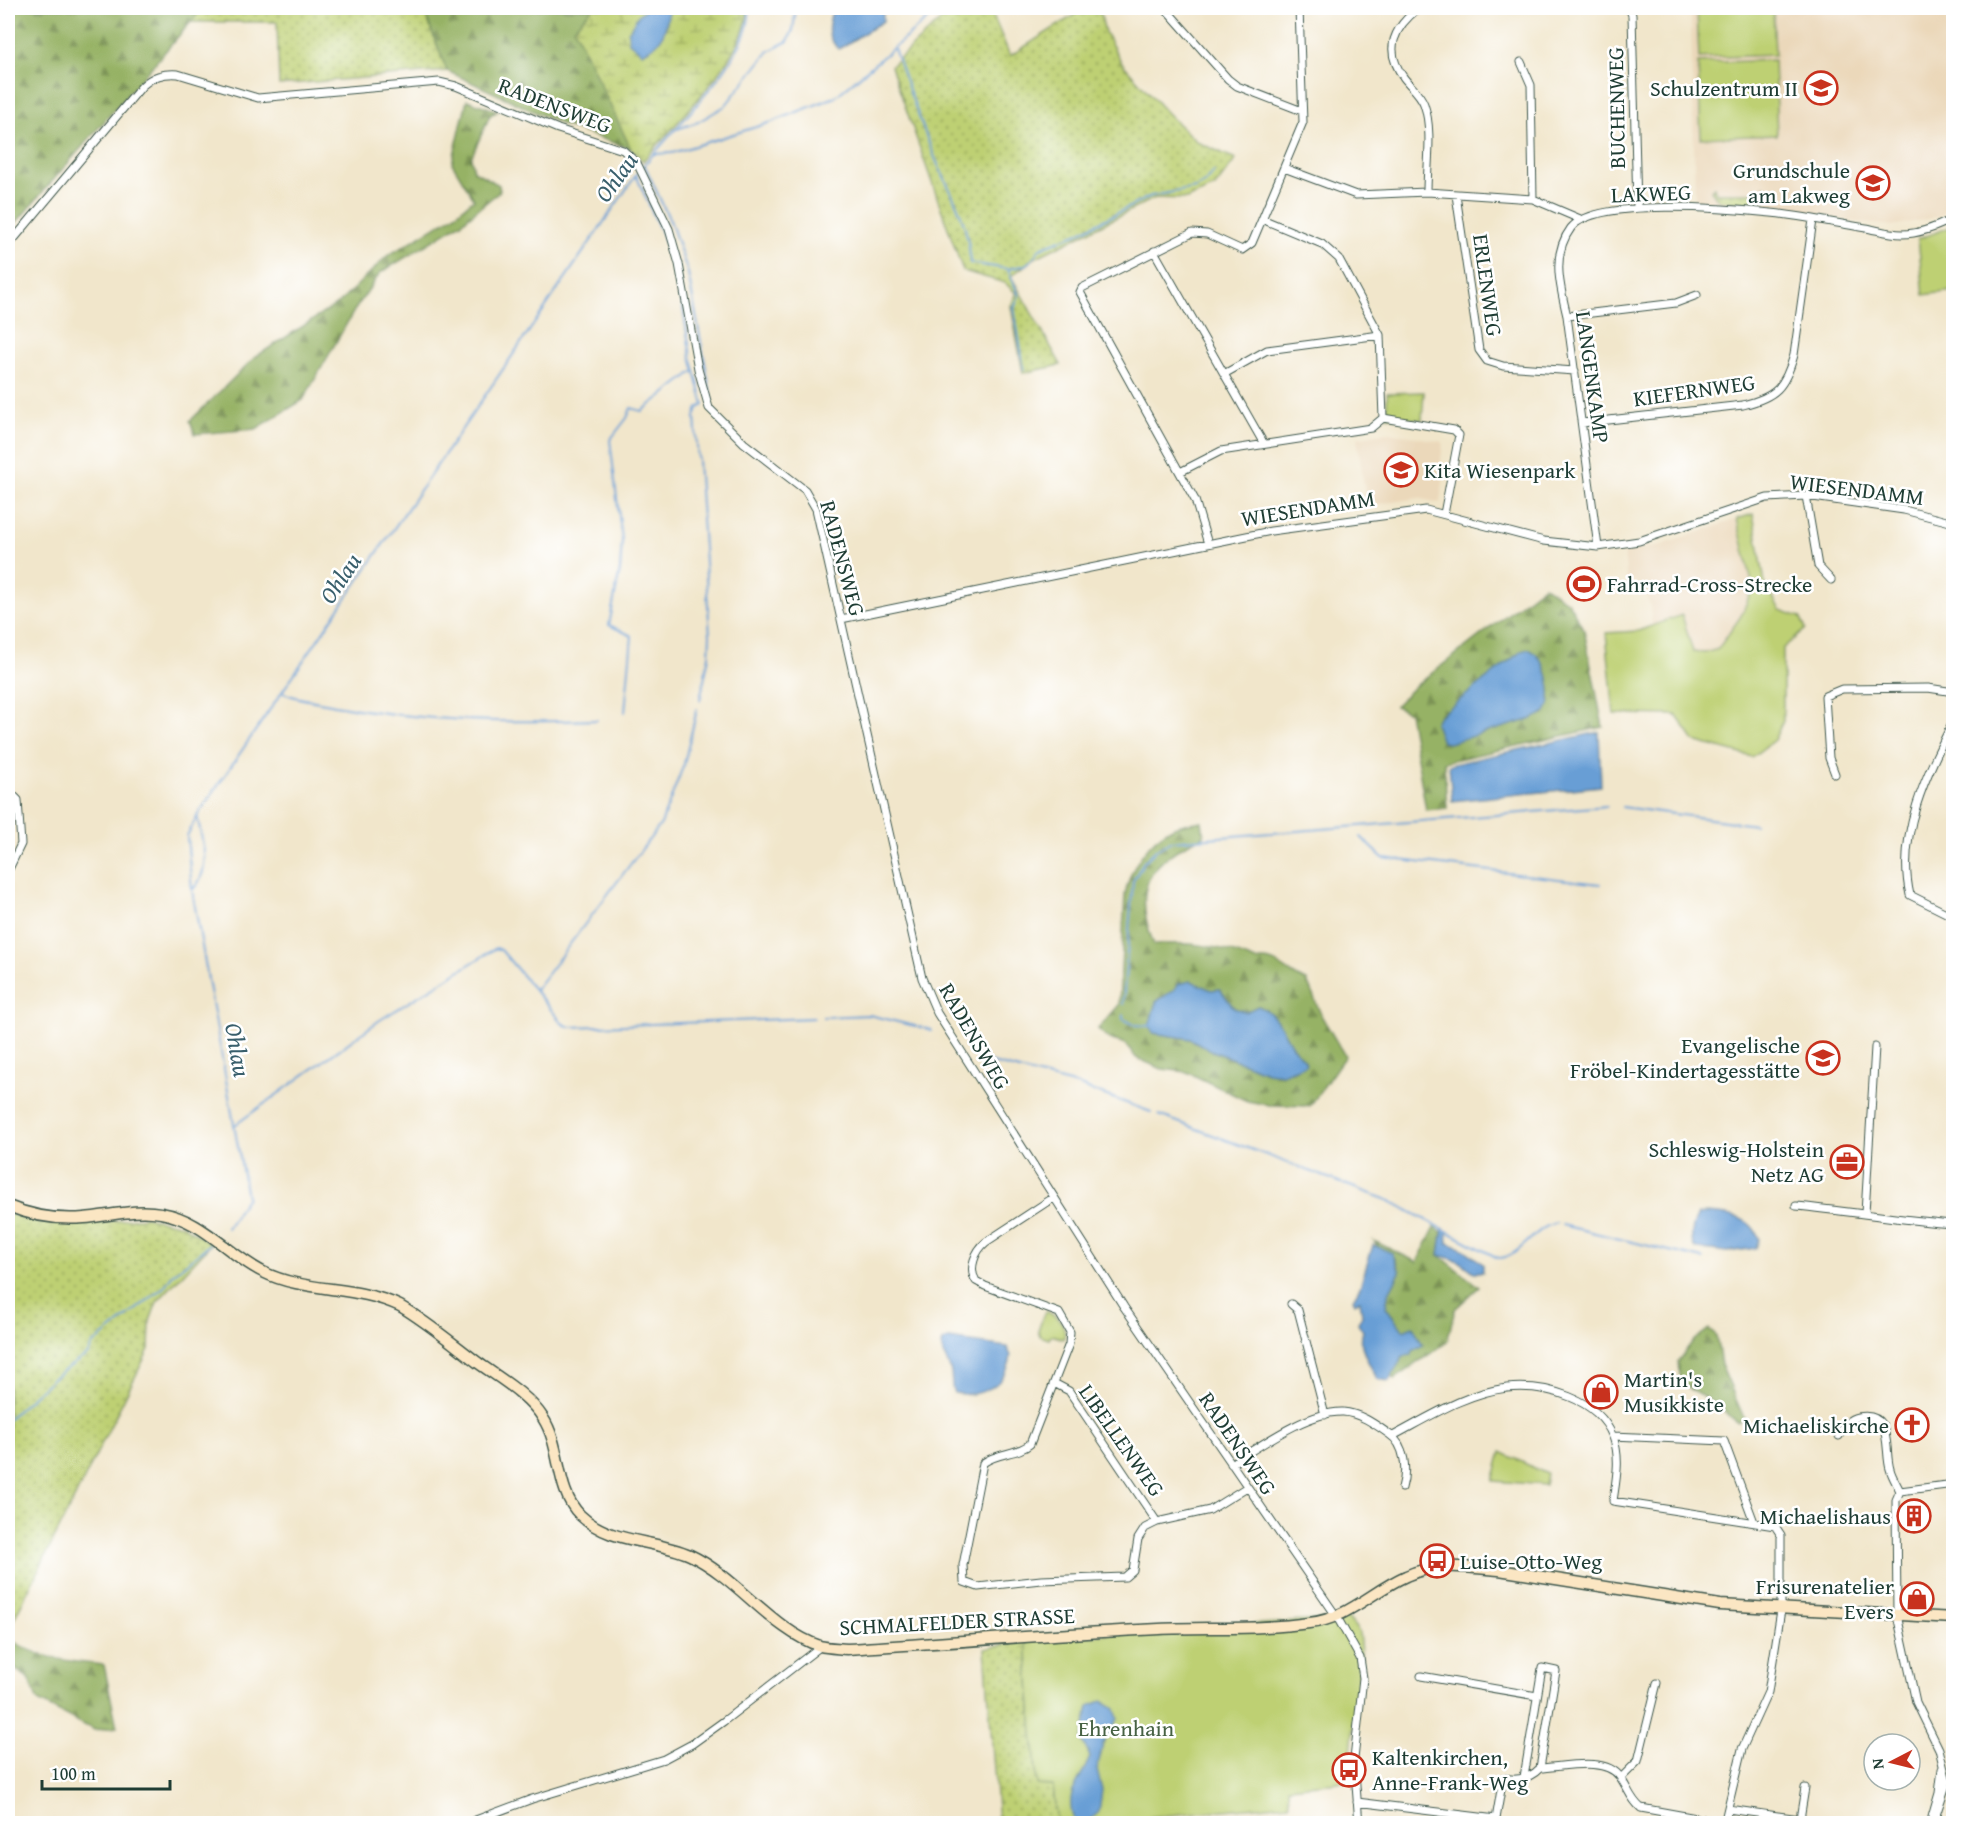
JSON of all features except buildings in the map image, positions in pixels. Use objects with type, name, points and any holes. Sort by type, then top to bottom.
[{"type":"main road","name":"SCHMALFELDER STRASSE","points":[[8,1206],[33,1215],[60,1219],[161,1213],[186,1220],[206,1231],[263,1272],[288,1281],[385,1299],[414,1314],[520,1394],[543,1417],[553,1438],[568,1497],[578,1513],[593,1526],[614,1536],[688,1554],[712,1567],[800,1637],[821,1646],[847,1649],[1148,1630],[1306,1624],[1337,1617],[1407,1575],[1425,1569],[1457,1567],[1579,1582],[1720,1605],[1953,1618]]},
{"type":"street","points":[[1165,8],[1237,86],[1302,111]]},
{"type":"street","points":[[1208,544],[1195,500],[1080,292],[1082,288],[1192,233],[1206,234],[1242,250],[1247,249],[1303,122],[1299,8]]},
{"type":"street","points":[[1419,8],[1399,26],[1393,49],[1398,69],[1423,102],[1427,119],[1427,192]]},
{"type":"street","name":"BUCHENWEG","points":[[1629,8],[1632,15],[1636,208]]},
{"type":"street","points":[[1521,62],[1531,86],[1533,199]]},
{"type":"street","name":"RADENSWEG","points":[[8,246],[142,86],[151,78],[166,73],[178,74],[258,98],[439,82],[456,86],[558,129],[623,150],[637,163],[669,228],[679,264],[698,369],[709,408],[744,443],[805,490],[816,509],[922,978],[937,1013],[1053,1198],[1231,1464],[1337,1617],[1360,1658],[1363,1678],[1354,1759],[1359,1824]]},
{"type":"street","name":"LAKWEG","points":[[1284,168],[1356,195],[1427,192],[1533,199],[1580,219],[1592,214],[1636,208],[1772,213],[1901,234],[1943,224],[1953,218]]},
{"type":"street","name":"ERLENWEG","points":[[1456,195],[1479,350],[1487,361],[1503,366],[1575,371]]},
{"type":"street","points":[[1262,219],[1322,244],[1339,259],[1380,335],[1383,418]]},
{"type":"street","name":"LANGENKAMP","points":[[1580,219],[1563,241],[1559,261],[1559,279],[1567,316],[1598,547]]},
{"type":"street","name":"KIEFERNWEG","points":[[1582,423],[1743,405],[1765,399],[1778,389],[1788,376],[1794,355],[1813,220]]},
{"type":"street","points":[[1154,251],[1264,444]]},
{"type":"street","points":[[1567,316],[1676,303],[1696,295]]},
{"type":"street","points":[[1224,374],[1267,350],[1380,335]]},
{"type":"street","points":[[1180,472],[1212,454],[1371,428],[1383,418],[1454,430],[1459,435],[1444,513]]},
{"type":"street","points":[[1806,496],[1818,566],[1831,580]]},
{"type":"street","name":"WIESENDAMM","points":[[841,619],[1208,544],[1390,513],[1426,510],[1544,541],[1598,547],[1639,541],[1767,498],[1806,496],[1904,510],[1953,523]]},
{"type":"street","points":[[1835,774],[1828,758],[1825,696],[1830,692],[1842,689],[1917,688],[1953,692]]},
{"type":"street","points":[[1953,720],[1932,762],[1919,798],[1907,842],[1906,879],[1910,895],[1953,917]]},
{"type":"street","points":[[8,790],[18,800],[21,843],[8,871]]},
{"type":"street","points":[[1864,1213],[1875,1047]]},
{"type":"street","points":[[1053,1198],[979,1248],[972,1270],[976,1281],[1050,1308],[1065,1320],[1070,1332],[1069,1344],[1030,1444],[1023,1450],[992,1457],[983,1463],[963,1565],[964,1582],[978,1587],[1041,1580],[1125,1577],[1133,1570],[1138,1539],[1145,1528],[1157,1522],[1210,1510],[1247,1487]]},
{"type":"street","points":[[1796,1206],[1864,1213],[1905,1221],[1953,1224]]},
{"type":"street","points":[[1291,1304],[1298,1310],[1324,1415]]},
{"type":"street","name":"LIBELLENWEG","points":[[1054,1383],[1069,1390],[1157,1522]]},
{"type":"street","points":[[1393,1436],[1474,1396],[1507,1388],[1542,1388],[1575,1399],[1596,1413],[1613,1436],[1618,1462],[1613,1501],[1775,1526],[1781,1535],[1781,1610],[1768,1692],[1742,1749],[1724,1823],[1641,1808],[1632,1801],[1621,1778],[1606,1766],[1540,1768]]},
{"type":"street","points":[[1231,1464],[1284,1432],[1324,1415],[1344,1412],[1358,1416],[1393,1436],[1405,1462],[1402,1488]]},
{"type":"street","points":[[1839,1436],[1842,1426],[1857,1417],[1869,1417],[1882,1425],[1888,1437],[1890,1469],[1900,1491],[1896,1500],[1897,1615],[1916,1702],[1939,1749],[1947,1782],[1931,1824]]},
{"type":"street","points":[[1613,1436],[1724,1441],[1754,1522]]},
{"type":"street","points":[[1900,1491],[1953,1484]]},
{"type":"street","points":[[465,1824],[532,1799],[664,1759],[692,1744],[716,1727],[821,1646]]},
{"type":"street","points":[[1357,1802],[1496,1819],[1503,1778],[1518,1781],[1534,1775],[1540,1768],[1556,1671],[1542,1668],[1524,1778]]},
{"type":"street","points":[[1421,1676],[1537,1696]]},
{"type":"street","points":[[1621,1778],[1638,1761],[1657,1683]]},
{"type":"street","points":[[1931,1824],[1943,1766]]},
{"type":"street","points":[[1728,1809],[1800,1819],[1805,1788]]},
{"type":"shaded area","name":"Schulzentrum II","points":[[1691,8],[1947,8],[1953,207],[1938,217],[1892,226],[1695,203]]},
{"type":"shaded area","name":"Kita Wiesenpark","points":[[1389,432],[1443,442],[1440,468],[1444,476],[1440,503],[1418,498],[1367,506],[1357,438]]},
{"type":"shaded area","points":[[1737,519],[1753,587],[1741,616],[1717,649],[1705,653],[1693,652],[1682,615],[1652,625],[1650,605],[1643,589],[1636,582],[1627,581],[1624,552],[1662,545]]},
{"type":"green space","points":[[8,8],[203,8],[8,232]]},
{"type":"green space","points":[[203,8],[423,8],[447,71],[279,85],[277,22],[189,22]]},
{"type":"green space","points":[[423,8],[593,8],[574,28],[631,149],[563,125],[447,71]]},
{"type":"green space","points":[[593,8],[747,8],[745,25],[724,66],[689,110],[643,161],[631,149],[574,28]]},
{"type":"green space","points":[[954,8],[990,8],[1010,56],[1085,8],[1099,8],[1105,32],[1122,63],[1167,113],[1197,142],[1236,159],[1215,187],[1187,199],[1155,198],[1035,258],[1011,276],[1061,365],[1023,373],[1011,306],[1016,293],[1005,283],[963,271],[891,66]]},
{"type":"green space","points":[[1697,8],[1773,8],[1775,55],[1699,58]]},
{"type":"green space","points":[[1774,60],[1777,135],[1701,138],[1698,63]]},
{"type":"green space","points":[[467,100],[498,111],[490,115],[471,158],[474,171],[499,185],[500,191],[460,224],[380,273],[354,311],[303,400],[256,429],[195,434],[190,421],[255,357],[339,303],[387,256],[452,217],[474,199],[452,163]]},
{"type":"green space","points":[[1764,185],[1767,199],[1745,204],[1718,200],[1711,190],[1714,187],[1716,193],[1764,193]]},
{"type":"green space","points":[[1953,226],[1953,291],[1924,295],[1918,239]]},
{"type":"green space","points":[[1424,392],[1422,420],[1387,416],[1387,393]]},
{"type":"green space","points":[[1753,514],[1765,583],[1780,610],[1800,617],[1806,629],[1783,648],[1783,721],[1774,740],[1752,757],[1694,741],[1676,715],[1614,714],[1606,633],[1638,631],[1682,615],[1693,652],[1705,653],[1718,649],[1741,616],[1753,587],[1737,519]]},
{"type":"green space","points":[[1544,586],[1568,602],[1584,630],[1603,727],[1444,762],[1447,808],[1426,810],[1409,712],[1395,706],[1414,687]]},
{"type":"green space","points":[[1202,821],[1204,836],[1170,855],[1158,865],[1150,877],[1145,891],[1144,906],[1154,945],[1194,944],[1218,948],[1256,961],[1270,961],[1307,981],[1322,1017],[1345,1056],[1310,1106],[1269,1105],[1247,1101],[1187,1072],[1162,1069],[1136,1058],[1126,1044],[1109,1039],[1098,1029],[1119,1005],[1125,894],[1136,864],[1149,846],[1165,832],[1184,824]],"holes":[[[1191,981],[1227,999],[1234,1008],[1246,1012],[1258,1006],[1267,1011],[1279,1024],[1292,1047],[1305,1060],[1292,1072],[1267,1072],[1210,1050],[1190,1039],[1154,1033],[1156,1002]]]},
{"type":"green space","points":[[8,1213],[42,1223],[86,1224],[146,1217],[182,1225],[211,1244],[157,1302],[150,1321],[149,1349],[8,1631]]},
{"type":"green space","points":[[1435,1227],[1442,1232],[1439,1255],[1479,1287],[1455,1309],[1447,1342],[1394,1379],[1391,1375],[1403,1356],[1423,1345],[1413,1327],[1403,1331],[1386,1307],[1388,1295],[1400,1272],[1395,1258],[1380,1250],[1374,1241],[1417,1262]]},
{"type":"green space","points":[[1045,1311],[1063,1325],[1064,1339],[1051,1335],[1049,1339],[1040,1336],[1038,1331]]},
{"type":"green space","points":[[1709,1329],[1716,1335],[1721,1365],[1744,1418],[1738,1423],[1717,1405],[1680,1383],[1678,1361],[1693,1341]]},
{"type":"green space","points":[[1501,1452],[1547,1474],[1545,1485],[1493,1481]]},
{"type":"green space","name":"Ehrenhain","points":[[1348,1618],[1359,1632],[1361,1653],[1348,1781],[1288,1787],[1289,1804],[1150,1817],[1150,1823],[1057,1823],[1053,1786],[1037,1785],[1026,1640]]},
{"type":"green space","points":[[8,1638],[42,1655],[104,1665],[117,1727],[94,1730],[38,1701],[28,1678],[8,1664]]},
{"type":"green space","points":[[1026,1640],[1037,1785],[1053,1786],[1057,1823],[998,1823],[985,1649]]},
{"type":"water","points":[[648,8],[663,8],[669,11],[659,42],[642,53],[629,42],[628,32],[639,14]]},
{"type":"water","points":[[833,8],[883,8],[883,21],[839,49],[831,40],[828,30]]},
{"type":"water","points":[[1528,649],[1540,659],[1548,677],[1550,697],[1546,712],[1532,719],[1449,743],[1442,742],[1435,723],[1438,717],[1522,651]]},
{"type":"water","points":[[1599,732],[1601,786],[1452,801],[1449,765]]},
{"type":"water","points":[[1191,981],[1211,990],[1220,989],[1234,1008],[1246,1012],[1258,1006],[1267,1011],[1279,1024],[1292,1047],[1305,1060],[1306,1065],[1282,1074],[1267,1072],[1210,1050],[1191,1039],[1153,1033],[1149,1026],[1156,1002],[1175,989],[1178,984]]},
{"type":"water","points":[[1698,1214],[1738,1218],[1751,1225],[1759,1239],[1756,1248],[1727,1252],[1695,1248],[1692,1231]]},
{"type":"water","points":[[1443,1228],[1447,1231],[1448,1243],[1465,1250],[1483,1264],[1483,1272],[1474,1272],[1459,1261],[1439,1255]]},
{"type":"water","points":[[1373,1245],[1392,1253],[1400,1272],[1388,1295],[1386,1307],[1403,1330],[1413,1326],[1423,1345],[1413,1350],[1412,1355],[1403,1356],[1389,1381],[1377,1379],[1365,1355],[1362,1343],[1363,1331],[1358,1323],[1362,1315],[1360,1300],[1355,1303],[1353,1299],[1360,1287]]},
{"type":"water","points":[[949,1339],[1007,1347],[1011,1356],[1004,1375],[991,1388],[983,1391],[974,1394],[954,1393],[951,1372],[942,1349],[943,1341]]},
{"type":"water","points":[[1102,1701],[1115,1708],[1118,1719],[1103,1744],[1097,1770],[1102,1790],[1099,1812],[1087,1823],[1075,1823],[1071,1804],[1072,1796],[1090,1757],[1082,1740],[1089,1706]]},
{"type":"waterway","name":"Ohlau","points":[[227,1228],[247,1197],[192,890],[202,874],[204,865],[203,845],[197,816],[636,175],[723,71],[738,49],[747,27],[749,8]]},
{"type":"waterway","points":[[677,129],[698,122],[725,106],[769,51],[788,41],[793,30],[796,8]]},
{"type":"waterway","points":[[653,154],[672,153],[772,122],[835,97],[941,8]]},
{"type":"waterway","points":[[894,49],[927,138],[960,213],[967,237],[970,263],[1008,269],[1025,265],[1032,260],[1040,248],[1076,234],[1151,196],[1196,188],[1205,183],[1214,172]]},
{"type":"waterway","points":[[644,164],[671,223],[688,273],[712,401]]},
{"type":"waterway","points":[[636,175],[676,266],[691,357],[704,405],[698,408],[695,417],[710,635],[709,656],[700,700]]},
{"type":"waterway","points":[[1008,269],[1019,296],[1014,308],[1024,369]]},
{"type":"waterway","points":[[625,712],[632,636],[609,625],[620,570],[622,541],[610,440],[627,418],[631,408],[642,411],[693,372]]},
{"type":"waterway","points":[[282,692],[301,699],[368,711],[433,718],[498,721],[597,720]]},
{"type":"waterway","points":[[535,990],[661,824],[684,764],[697,709]]},
{"type":"waterway","points":[[1123,1004],[1133,881],[1143,863],[1156,850],[1171,841],[1607,806]]},
{"type":"waterway","points":[[1622,807],[1755,825]]},
{"type":"waterway","points":[[192,890],[187,836],[197,816]]},
{"type":"waterway","points":[[1361,837],[1383,858],[1600,884]]},
{"type":"waterway","points":[[235,1125],[380,1020],[496,948],[501,950],[563,1024],[570,1027],[814,1018]]},
{"type":"waterway","points":[[823,1017],[869,1015],[931,1030]]},
{"type":"waterway","points":[[1123,1015],[1123,1019],[1133,1024]]},
{"type":"waterway","points":[[1135,1025],[1149,1026]]},
{"type":"waterway","points":[[977,1059],[1077,1085],[1151,1112]]},
{"type":"waterway","points":[[1159,1115],[1390,1201],[1498,1258],[1514,1253],[1541,1230],[1557,1223]]},
{"type":"waterway","points":[[1562,1225],[1703,1259]]},
{"type":"waterway","name":"Ohlau","points":[[8,1419],[53,1378],[88,1354],[92,1345],[164,1287],[172,1275],[210,1244]]},
{"type":"place","name":"Schulzentrum II","points":[[1821,88]]},
{"type":"place","name":"Grundschule am Lakweg","points":[[1873,183]]},
{"type":"place","name":"Kita Wiesenpark","points":[[1401,470]]},
{"type":"place","name":"Fahrrad-Cross-Strecke","points":[[1584,584]]},
{"type":"place","name":"Evangelische Fröbel-Kindertagesstätte","points":[[1823,1058]]},
{"type":"place","name":"Schleswig-Holstein Netz AG","points":[[1847,1162]]},
{"type":"place","name":"Martin's Musikkiste","points":[[1601,1392]]},
{"type":"place","name":"Michaeliskirche","points":[[1912,1425]]},
{"type":"place","name":"Michaelishaus","points":[[1914,1516]]},
{"type":"place","name":"Luise-Otto-Weg","points":[[1437,1561]]},
{"type":"place","name":"Frisurenatelier Evers","points":[[1917,1599]]},
{"type":"place","name":"Kaltenkirchen, Anne-Frank-Weg","points":[[1349,1770]]}]
